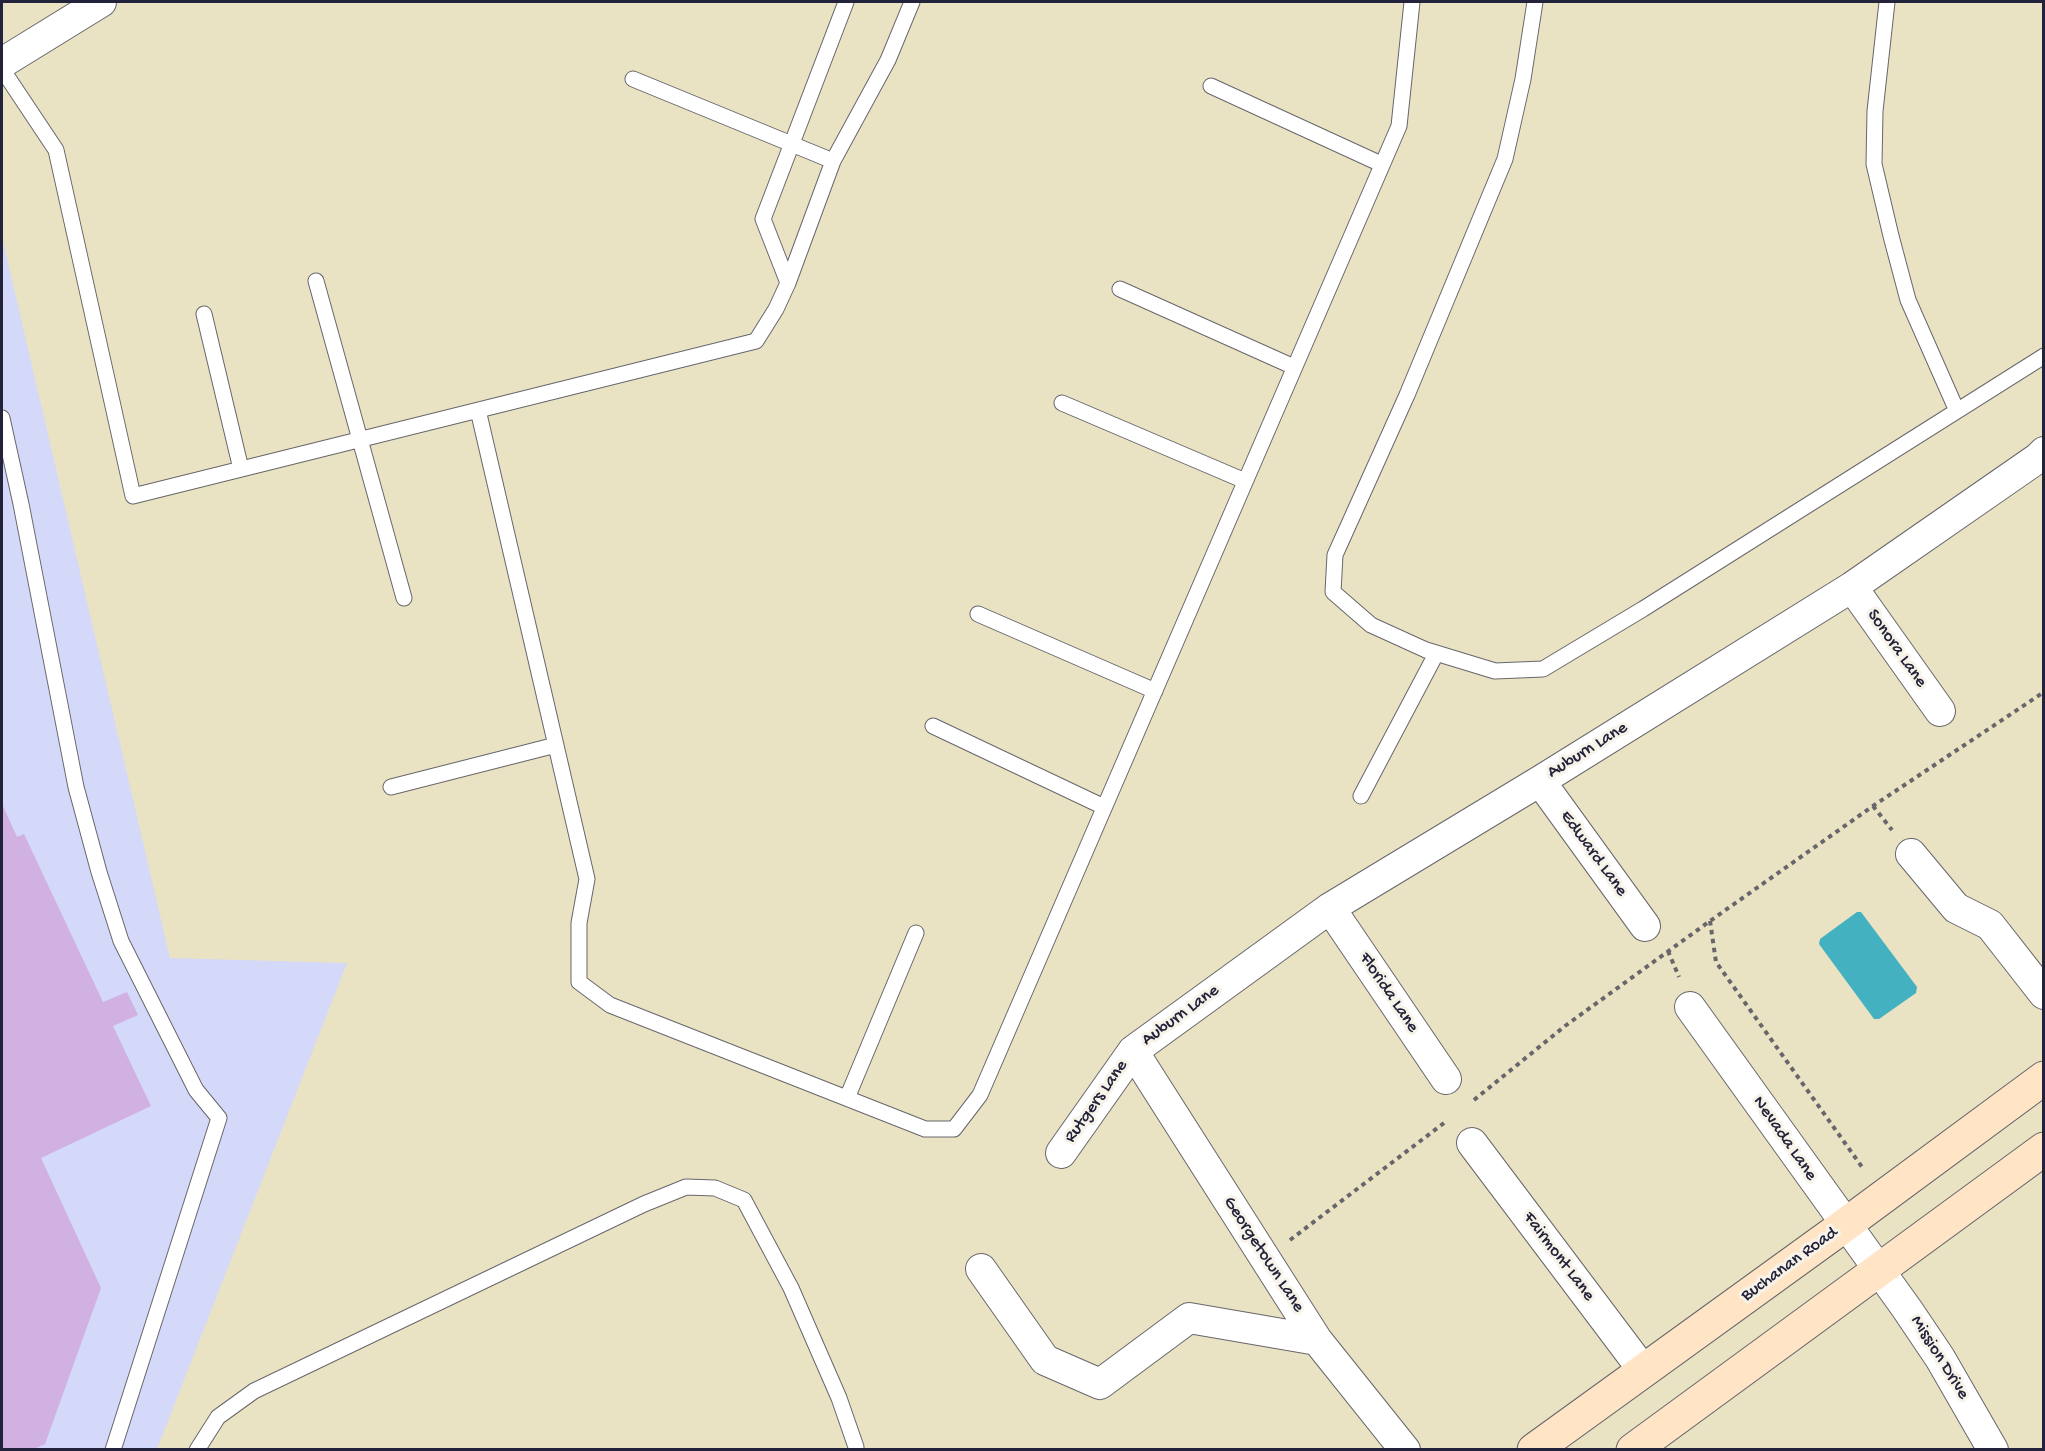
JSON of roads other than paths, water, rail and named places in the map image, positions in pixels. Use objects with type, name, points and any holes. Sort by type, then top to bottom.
[{"type":"main road","name":"Buchanan Road","points":[[1534,1449],[1845,1225],[2043,1078]]},
{"type":"main road","points":[[1632,1449],[2043,1149]]},
{"type":"street","points":[[2,63],[101,2]]},
{"type":"street","name":"Auburn Lane","points":[[1133,1051],[1330,908],[1540,781],[1852,587],[2042,458]]},
{"type":"street","name":"Sonora Lane","points":[[1852,587],[1940,711]]},
{"type":"street","name":"Edward Lane","points":[[1540,781],[1645,926]]},
{"type":"street","points":[[1911,854],[1956,908],[1990,924],[2043,994]]},
{"type":"street","name":"Florida Lane","points":[[1330,908],[1446,1079]]},
{"type":"street","name":"Nevada Lane","points":[[1690,1007],[1879,1270]]},
{"type":"street","name":"Rutgers Lane","points":[[1060,1153],[1133,1051]]},
{"type":"street","name":"Georgetown Lane","points":[[1133,1051],[1317,1340],[1405,1449]]},
{"type":"street","name":"Fairmont Lane","points":[[1473,1143],[1643,1370]]},
{"type":"street","points":[[981,1269],[1045,1360],[1100,1384],[1189,1318],[1317,1340]]},
{"type":"street","name":"Mission Drive","points":[[1879,1270],[1940,1358],[1993,1449]]},
{"type":"lane","points":[[788,283],[763,219],[846,2]]},
{"type":"lane","points":[[2,69],[56,150],[133,496],[756,340],[776,309],[788,283],[833,161],[888,60],[912,2]]},
{"type":"lane","points":[[478,410],[587,879],[579,923],[579,982],[610,1005],[925,1129],[954,1129],[980,1095],[1399,126],[1412,2]]},
{"type":"lane","points":[[1535,2],[1523,79],[1505,159],[1407,395],[1335,555],[1333,592],[1371,625],[1436,654],[1495,671],[1543,669],[1643,609],[2043,356]]},
{"type":"lane","points":[[1887,2],[1875,111],[1874,164],[1908,300],[1957,411]]},
{"type":"lane","points":[[633,79],[833,161]]},
{"type":"lane","points":[[1211,86],[1382,164]]},
{"type":"lane","points":[[316,280],[404,598]]},
{"type":"lane","points":[[1120,289],[1294,367]]},
{"type":"lane","points":[[204,314],[242,469]]},
{"type":"lane","points":[[1062,403],[1245,481]]},
{"type":"lane","points":[[2,418],[76,787],[99,872],[121,941],[196,1089],[219,1118],[113,1449]]},
{"type":"lane","points":[[978,614],[1155,691]]},
{"type":"lane","points":[[1361,796],[1436,654]]},
{"type":"lane","points":[[933,726],[1104,807]]},
{"type":"lane","points":[[391,787],[556,745]]},
{"type":"lane","points":[[847,1098],[916,933]]},
{"type":"lane","points":[[197,1449],[218,1417],[254,1391],[644,1204],[686,1187],[695,1187],[715,1188],[744,1200],[791,1288],[840,1398],[856,1449]]},
{"type":"water","points":[[1857,912],[1861,912],[1917,987],[1916,993],[1879,1019],[1874,1019],[1819,944],[1820,939]]}]
